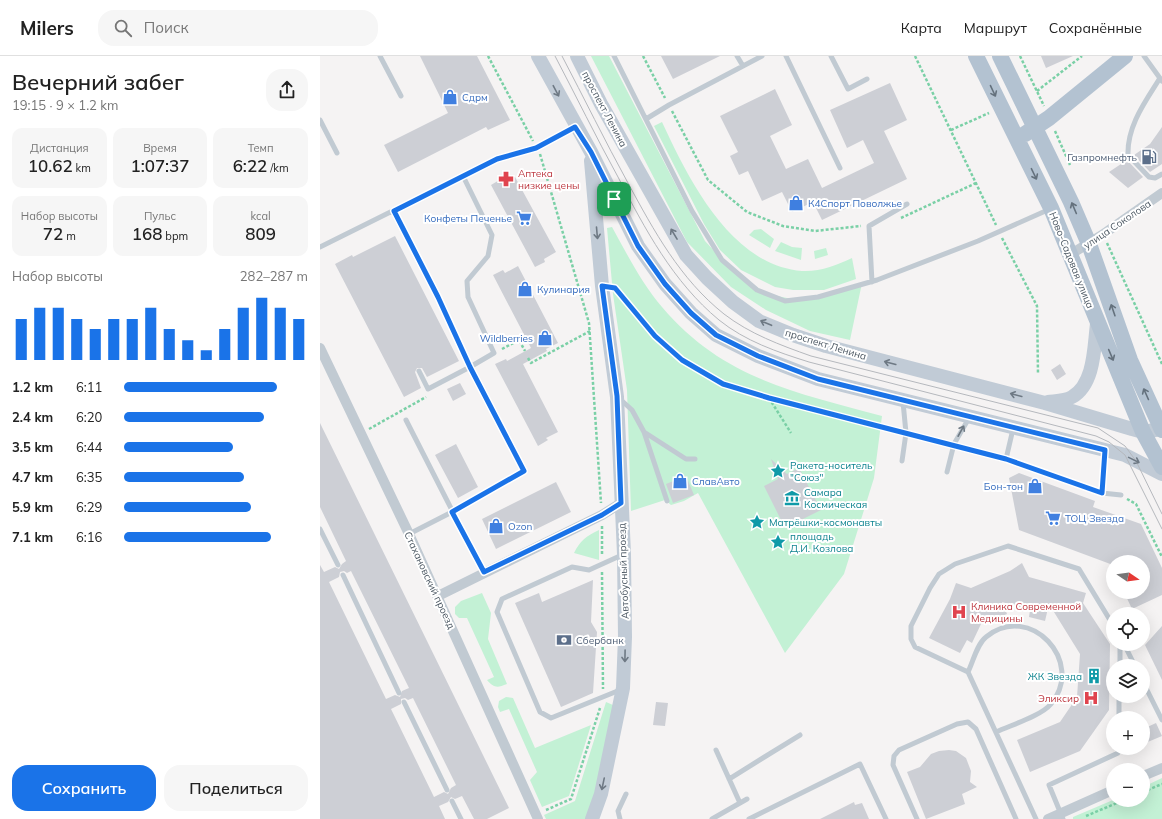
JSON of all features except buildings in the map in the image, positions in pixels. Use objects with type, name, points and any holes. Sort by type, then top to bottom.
[{"type":"main road","points":[[538,56],[575,127],[591,152],[638,246],[665,284],[691,313],[716,335],[758,356],[818,379],[1105,450],[1125,456],[1162,474]]},
{"type":"main road","name":"проспект Ленина","points":[[577,56],[601,104],[686,255],[707,278],[733,302],[759,320],[813,342],[1045,403],[1144,432],[1162,430]]},
{"type":"main road","name":"Ново-Садовая улица","points":[[976,56],[1051,208],[1071,254],[1097,324],[1144,432],[1162,467]]},
{"type":"main road","name":"Ново-Садовая улица","points":[[1000,56],[1071,202],[1089,244],[1130,360],[1162,430]]},
{"type":"main road","points":[[1017,139],[1034,128],[1125,56]]},
{"type":"main road","name":"Автобусный проезд","points":[[591,152],[602,286],[617,396],[624,554],[625,651],[623,688],[601,794],[592,819]]},
{"type":"main road","points":[[1045,403],[1071,398],[1081,391],[1088,378],[1097,324]]},
{"type":"street","name":"улица Соколова","points":[[1071,254],[1089,244],[1162,192]]},
{"type":"street","name":"Стахановский проезд","points":[[320,348],[438,596],[537,816]]},
{"type":"street","points":[[438,596],[602,515],[621,503]]},
{"type":"street","points":[[1150,773],[1162,768]]},
{"type":"street","points":[[1048,819],[1062,816],[1106,794]]},
{"type":"lane","points":[[380,56],[401,96]]},
{"type":"lane","points":[[614,56],[692,211],[722,260],[757,290],[785,301],[818,297],[872,282],[999,232],[1051,208]]},
{"type":"lane","points":[[737,56],[743,66]]},
{"type":"lane","points":[[646,119],[669,105],[762,56]]},
{"type":"lane","points":[[786,56],[840,168]]},
{"type":"lane","points":[[831,56],[848,88],[867,79]]},
{"type":"lane","points":[[1144,56],[1161,79],[1139,111],[1128,145],[1128,155],[1149,177],[1155,178],[1162,174]]},
{"type":"lane","points":[[320,120],[337,153]]},
{"type":"lane","points":[[320,247],[497,159],[536,148],[575,127]]},
{"type":"lane","points":[[419,371],[428,389],[494,354],[468,297],[466,281],[488,256],[492,235],[463,176]]},
{"type":"lane","points":[[872,282],[869,226],[907,204]]},
{"type":"lane","points":[[394,211],[438,297],[470,367],[524,471],[452,512],[409,534]]},
{"type":"lane","points":[[617,396],[632,410],[644,432],[667,501]]},
{"type":"lane","points":[[902,461],[906,433],[903,399]]},
{"type":"lane","points":[[947,472],[954,444],[970,416]]},
{"type":"lane","points":[[406,420],[484,572]]},
{"type":"lane","points":[[1014,427],[1006,459],[1102,493],[1121,495]]},
{"type":"lane","points":[[644,432],[686,459],[695,459]]},
{"type":"lane","points":[[1102,493],[1105,450]]},
{"type":"lane","points":[[320,529],[338,566]]},
{"type":"lane","points":[[1036,819],[968,672],[915,647],[911,639],[911,626],[930,588],[939,574],[955,564],[1008,546],[1079,569],[1106,614]]},
{"type":"lane","points":[[623,688],[603,698],[551,718],[540,712],[497,612],[502,599],[572,568],[589,570],[624,554]]},
{"type":"lane","points":[[343,575],[399,692]]},
{"type":"lane","points":[[968,672],[985,638],[1006,627],[1019,626],[1041,634],[1050,642],[1058,654],[1061,668],[1061,681],[1058,693],[1051,705],[1039,713],[996,732]]},
{"type":"lane","points":[[1150,696],[1162,720]]},
{"type":"lane","points":[[404,702],[447,790]]},
{"type":"lane","points":[[917,819],[893,765],[894,756],[899,750],[942,730],[957,724],[968,722],[976,729],[1016,819]]},
{"type":"lane","points":[[729,779],[800,734]]},
{"type":"lane","points":[[716,750],[740,803]]},
{"type":"lane","points":[[1062,816],[1048,785],[1114,755]]},
{"type":"lane","points":[[749,819],[860,764],[886,819]]},
{"type":"lane","points":[[620,819],[618,811],[626,794]]},
{"type":"lane","points":[[712,819],[747,799]]},
{"type":"lane","points":[[452,801],[461,819]]},
{"type":"path","points":[[488,56],[541,155],[589,323],[602,515],[603,698],[571,799],[537,816]]},
{"type":"path","points":[[643,56],[708,180],[747,212],[782,226],[815,231],[869,226]]},
{"type":"path","points":[[915,56],[999,232],[1037,306],[1038,374]]},
{"type":"path","points":[[1037,91],[1082,56]]},
{"type":"path","points":[[915,212],[976,183]]},
{"type":"path","points":[[602,286],[615,288],[655,336],[682,360],[723,384],[769,398],[954,444],[1006,459]]},
{"type":"path","points":[[528,358],[530,363],[590,331]]},
{"type":"path","points":[[494,354],[519,340],[525,351]]},
{"type":"path","points":[[367,430],[431,394],[428,389]]},
{"type":"path","points":[[769,398],[791,433]]},
{"type":"path","points":[[1121,495],[1136,504],[1162,557]]},
{"type":"path","points":[[1150,789],[1162,784]]},
{"type":"path","points":[[1085,816],[1107,807]]},
{"type":"green space","points":[[591,56],[609,56],[705,241],[732,270],[767,294],[792,299],[816,298],[862,283],[850,340],[810,331],[766,310],[731,287],[687,242]]},
{"type":"green space","points":[[662,122],[685,168],[715,216],[733,236],[754,253],[777,265],[802,271],[822,269],[852,258],[856,279],[824,290],[793,290],[775,287],[741,270],[720,250],[704,224],[654,126]]},
{"type":"green space","points":[[612,227],[648,289],[662,307],[685,331],[710,351],[735,367],[762,380],[820,399],[882,416],[874,478],[844,574],[785,653],[698,493],[684,501],[671,505],[665,500],[631,511],[627,390],[613,294],[607,228]]},
{"type":"green space","points":[[761,229],[774,239],[770,248],[749,235],[754,230]]},
{"type":"green space","points":[[781,242],[792,247],[802,248],[801,260],[775,251]]},
{"type":"green space","points":[[826,248],[828,255],[815,259],[814,251]]},
{"type":"green space","points":[[599,530],[599,560],[574,553],[584,539],[590,534]]},
{"type":"green space","points":[[482,593],[491,613],[488,639],[507,684],[501,686],[494,686],[487,680],[494,677],[467,618],[459,618],[455,614],[455,607],[461,601]]},
{"type":"green space","points":[[506,697],[513,698],[535,748],[591,725],[569,796],[542,807],[530,780],[537,772],[509,709],[500,712],[498,707],[499,701]]},
{"type":"green space","points":[[606,702],[613,705],[618,712],[588,819],[546,819],[544,815],[575,801]]},
{"type":"green space","points":[[1162,778],[1162,819],[1073,819],[1073,817],[1106,803],[1106,807],[1150,807],[1150,784]]},
{"type":"tram line","points":[[555,56],[602,147],[661,254],[688,289],[719,320],[750,340],[773,350],[809,362],[1096,436],[1109,442],[1125,455],[1162,529]]},
{"type":"tram line","points":[[562,56],[619,167],[658,236],[681,270],[694,286],[724,314],[755,333],[811,356],[1098,428],[1125,446],[1136,461],[1162,514]]},
{"type":"place","name":"Сдрм","points":[[450,97]]},
{"type":"place","name":"Газпромнефть","points":[[1149,157]]},
{"type":"place","name":"Аптека низкие цены","points":[[506,179]]},
{"type":"place","name":"К4Спорт Поволжье","points":[[796,203]]},
{"type":"place","name":"Конфеты Печенье","points":[[524,218]]},
{"type":"place","name":"Кулинария","points":[[525,289]]},
{"type":"place","name":"Wildberries","points":[[545,338]]},
{"type":"place","name":"Ракета-носитель \"Союз\"","points":[[778,471]]},
{"type":"place","name":"СлавАвто","points":[[680,481]]},
{"type":"place","name":"Бон-тон","points":[[1035,486]]},
{"type":"place","name":"Самара Космическая","points":[[792,498]]},
{"type":"place","name":"ТОЦ Звезда","points":[[1053,518]]},
{"type":"place","name":"Матрёшки-космонавты","points":[[757,522]]},
{"type":"place","name":"Ozon","points":[[496,526]]},
{"type":"place","name":"площадь Д.И. Козлова","points":[[778,542]]},
{"type":"place","name":"Клиника Современной Медицины","points":[[959,612]]},
{"type":"place","name":"Сбербанк","points":[[564,640]]},
{"type":"place","name":"ЖК Звезда","points":[[1094,676]]},
{"type":"place","name":"Эликсир","points":[[1091,698]]},
{"type":"route","points":[[575,127],[591,152],[614,199],[638,246],[665,284],[691,313],[716,335],[758,356],[818,379],[1105,450],[1102,493],[1006,459],[954,444],[769,398],[723,384],[682,360],[655,336],[615,288],[602,286],[617,396],[621,503],[602,515],[484,572],[452,512],[524,471],[470,367],[438,297],[394,211],[497,159],[536,148],[575,127]]}]
